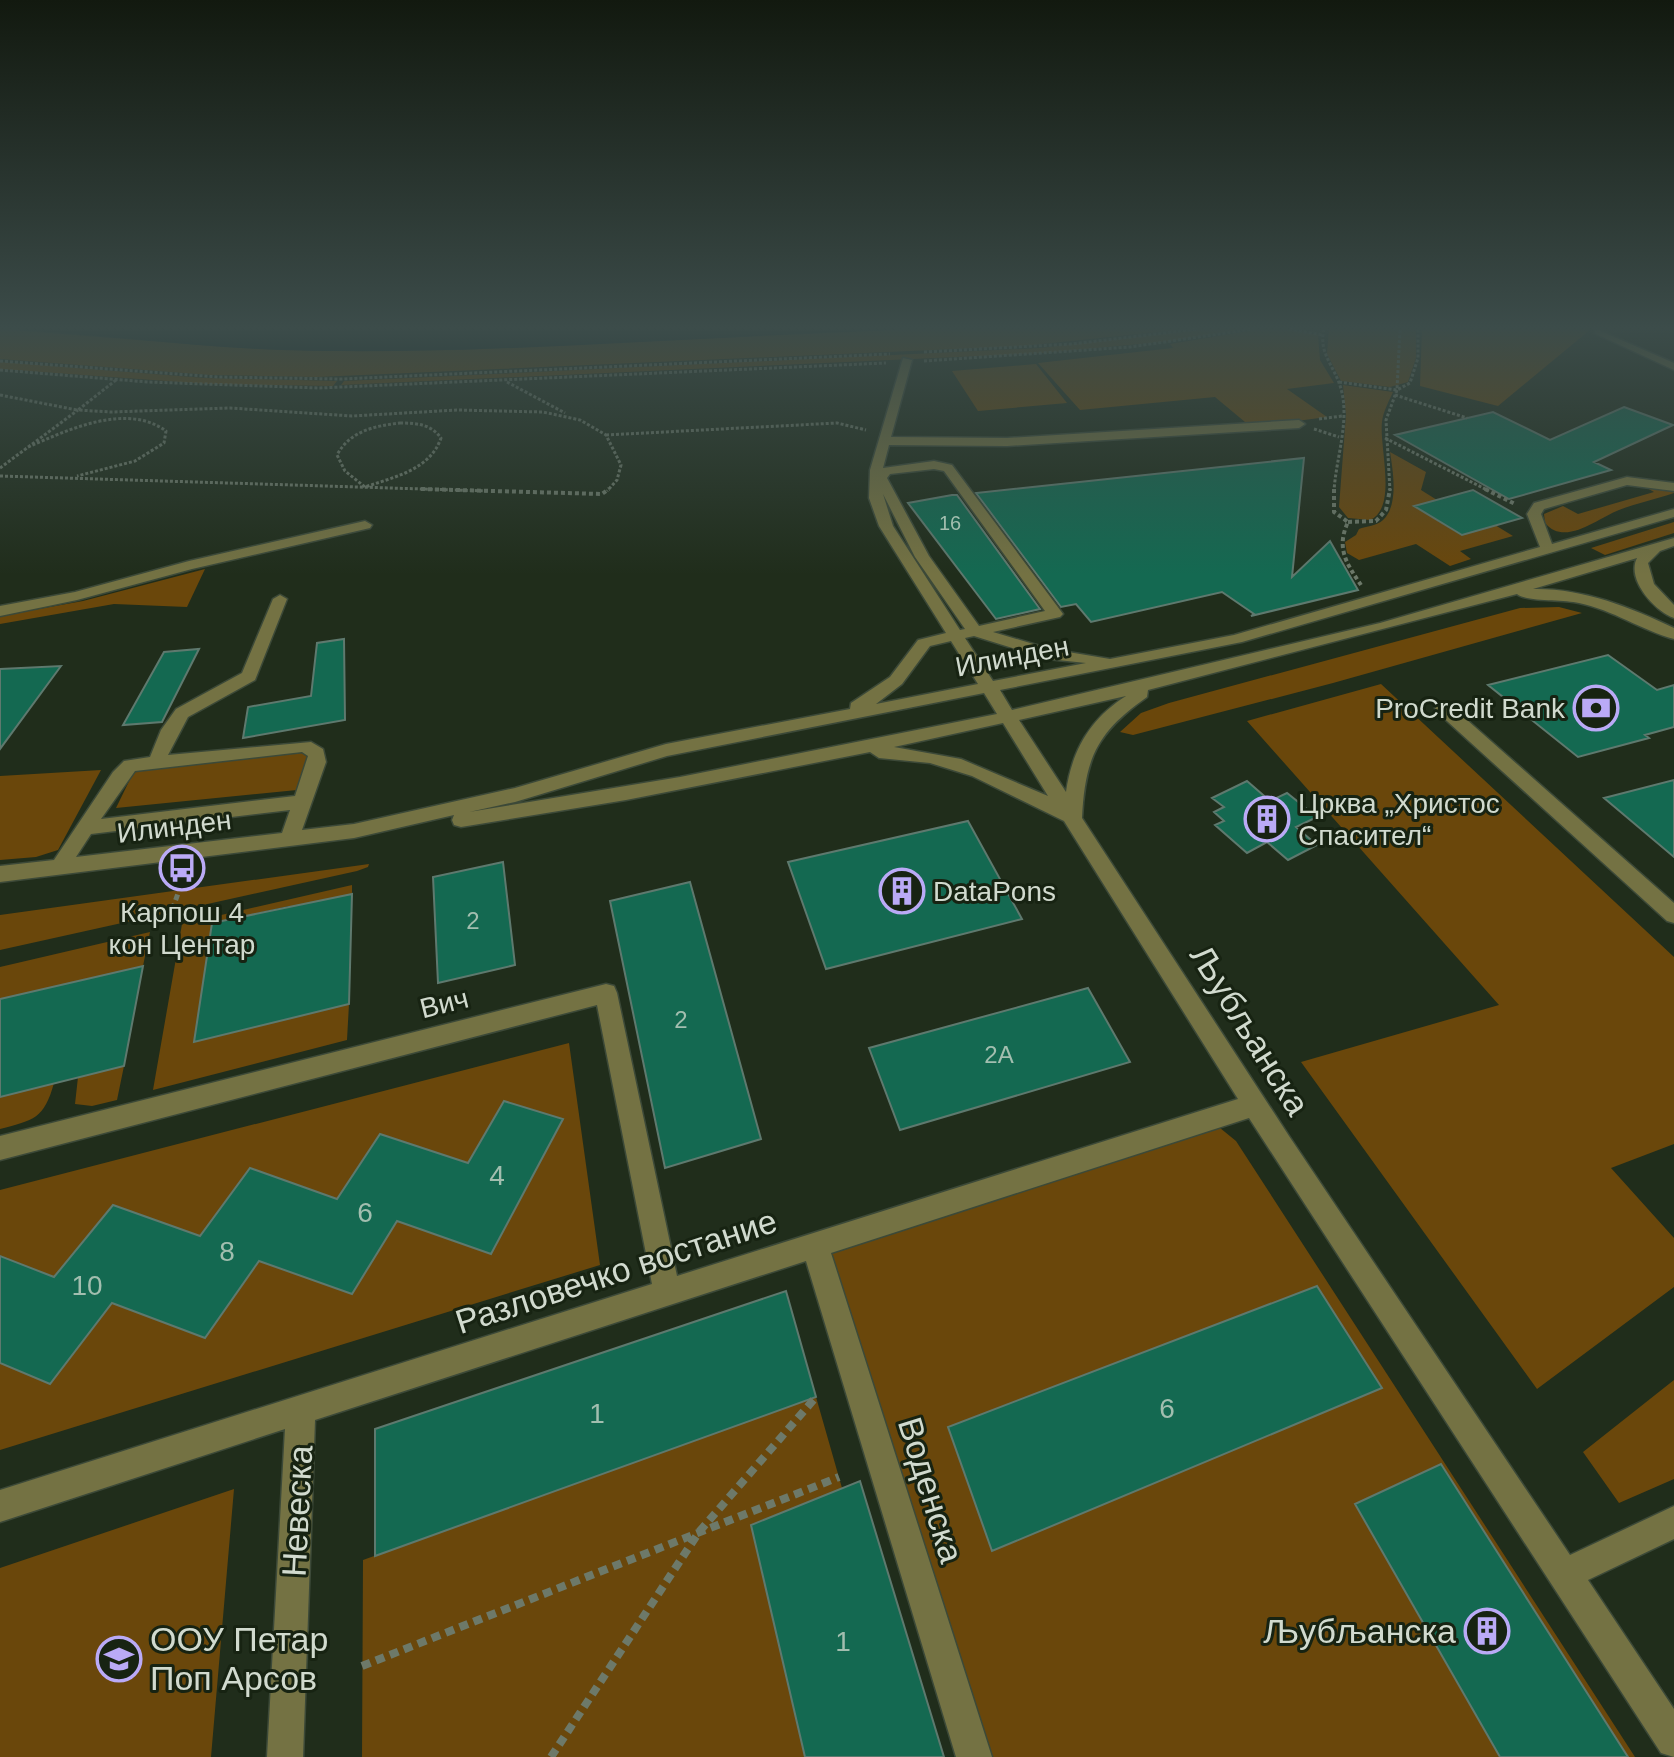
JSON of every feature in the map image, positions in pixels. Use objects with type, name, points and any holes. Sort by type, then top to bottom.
[{"type":"street","points":[[891,411],[875,484],[882,517],[966,633],[1048,654],[1126,663]]},
{"type":"street","points":[[885,436],[1020,442],[1299,424]]},
{"type":"street","points":[[835,717],[888,688],[907,671],[924,643],[1055,614],[948,468],[934,465],[882,474],[880,477],[888,498],[966,633]]},
{"type":"street","points":[[1548,550],[1534,514],[1545,504],[1621,482],[1639,480],[1674,487]]},
{"type":"street","name":"Илинден","points":[[0,874],[354,831],[515,795],[666,750],[1126,663],[1236,639],[1674,513]]},
{"type":"street","points":[[0,611],[77,596],[189,565],[365,525]]},
{"type":"street","name":"Илинден","points":[[354,831],[380,831],[495,815],[827,755],[1152,687],[1319,646],[1674,542]]},
{"type":"street","points":[[1656,547],[1641,562],[1641,575],[1652,592],[1674,613]]},
{"type":"street","points":[[1496,596],[1531,593],[1579,599],[1615,609],[1674,634]]},
{"type":"street","points":[[157,760],[170,730],[182,713],[249,676],[280,599]]},
{"type":"street","name":"Љубљанска","points":[[966,633],[990,688],[1254,1105],[1674,1740]]},
{"type":"street","points":[[827,755],[903,753],[947,761],[1015,787],[1073,818],[1076,774],[1090,735],[1131,700],[1152,687]]},
{"type":"street","points":[[1443,708],[1674,915]]},
{"type":"street","points":[[59,868],[124,770],[138,762],[305,746],[317,753],[317,762],[289,840]]},
{"type":"street","points":[[85,828],[304,802]]},
{"type":"street","name":"Вич","points":[[0,1148],[606,993],[667,1293]]},
{"type":"street","name":"Разловечко востание","points":[[0,1506],[1254,1105]]},
{"type":"street","name":"Воденска","points":[[815,1245],[974,1757]]},
{"type":"street","name":"Невеска","points":[[285,1757],[301,1410]]},
{"type":"street","points":[[1565,1574],[1674,1522]]},
{"type":"path","points":[[0,468],[77,411]]},
{"type":"path","points":[[281,411],[354,416],[445,411]]},
{"type":"path","points":[[521,411],[573,418]]},
{"type":"path","points":[[0,476],[602,494],[619,478],[621,462],[616,448],[606,435],[560,411]]},
{"type":"path","points":[[1342,411],[1333,501],[1336,516],[1348,522],[1376,521],[1386,510],[1390,495],[1385,438],[1389,411]]},
{"type":"path","points":[[1448,411],[1467,418]]},
{"type":"path","points":[[28,447],[78,428],[112,420],[151,421],[166,431],[164,443],[146,457],[68,478]]},
{"type":"path","points":[[400,423],[429,426],[440,434],[439,448],[427,459],[365,487],[345,471],[339,460],[338,452],[348,439],[365,430],[400,423]]},
{"type":"path","points":[[606,435],[837,423],[885,436]]},
{"type":"path","points":[[1385,438],[1534,514]]},
{"type":"path","points":[[1348,522],[1339,540],[1341,551],[1373,602]]},
{"type":"path","points":[[169,919],[182,882]]},
{"type":"path","points":[[551,1757],[699,1532],[816,1397]]},
{"type":"path","points":[[362,1666],[839,1477]]},
{"type":"shaded area","points":[[1232,411],[1318,411],[1327,417],[1251,427]]},
{"type":"shaded area","points":[[1346,411],[1385,411],[1382,433],[1385,490],[1378,513],[1370,520],[1348,518],[1339,507]]},
{"type":"shaded area","points":[[1390,452],[1426,472],[1421,490],[1437,500],[1415,507],[1461,535],[1495,525],[1513,536],[1460,551],[1471,559],[1450,566],[1416,544],[1359,560],[1347,553],[1345,542],[1359,529],[1378,524],[1388,514],[1394,488]]},
{"type":"shaded area","points":[[1640,484],[1674,490],[1674,493],[1619,510],[1572,532],[1553,530],[1545,523],[1544,514],[1563,506],[1578,514],[1654,492]]},
{"type":"shaded area","points":[[1674,522],[1674,533],[1605,555],[1591,548]]},
{"type":"shaded area","points":[[205,569],[187,607],[114,604],[0,624],[0,616],[83,601]]},
{"type":"shaded area","points":[[1559,607],[1582,613],[1133,735],[1120,732],[1141,713],[1169,703],[1520,608]]},
{"type":"shaded area","points":[[1381,684],[1674,957],[1674,1144],[1611,1168],[1674,1238],[1674,1287],[1537,1389],[1301,1062],[1499,1005],[1247,721]]},
{"type":"shaded area","points":[[303,751],[310,754],[309,764],[297,790],[116,808],[136,767]]},
{"type":"shaded area","points":[[101,770],[58,850],[36,857],[0,860],[0,776]]},
{"type":"shaded area","points":[[369,864],[357,871],[0,950],[0,915]]},
{"type":"shaded area","points":[[352,885],[352,894],[327,900],[349,1004],[347,1040],[153,1090],[182,924]],"holes":[[[289,906],[280,1021],[195,1042],[212,923]]]},
{"type":"shaded area","points":[[150,932],[143,966],[0,999],[0,967]]},
{"type":"shaded area","points":[[569,1043],[600,1265],[0,1450],[0,1190]]},
{"type":"shaded area","points":[[124,1066],[117,1100],[92,1106],[75,1104],[78,1077]]},
{"type":"shaded area","points":[[54,1083],[46,1104],[36,1116],[0,1129],[0,1097]]},
{"type":"shaded area","points":[[1209,1119],[1236,1141],[1635,1757],[974,1757],[815,1245]]},
{"type":"shaded area","points":[[1674,1380],[1674,1479],[1619,1503],[1583,1452]]},
{"type":"shaded area","points":[[816,1397],[842,1488],[805,1757],[362,1757],[363,1560]]},
{"type":"shaded area","name":"ООУ Петар Поп Арсов","points":[[234,1489],[211,1757],[0,1757],[0,1568]]},
{"type":"building","points":[[1615,411],[1635,411],[1673,425],[1594,462],[1611,470],[1509,499],[1395,435],[1493,412],[1550,440]]},
{"type":"building","points":[[1304,458],[1292,577],[1330,541],[1358,590],[1251,616],[1254,614],[1222,592],[1091,622],[1076,604],[1061,607],[976,493]]},
{"type":"building","points":[[1473,490],[1522,518],[1462,535],[1414,506]]},
{"type":"building","points":[[957,495],[1040,609],[996,619],[908,503]]},
{"type":"building","points":[[344,639],[345,720],[243,738],[248,707],[311,696],[317,643]]},
{"type":"building","points":[[199,649],[162,722],[123,725],[164,652]]},
{"type":"building","name":"ProCredit Bank","points":[[1608,655],[1657,690],[1674,685],[1674,727],[1645,735],[1649,738],[1578,757],[1488,685]]},
{"type":"building","points":[[61,666],[0,749],[0,669]]},
{"type":"building","points":[[1674,780],[1674,857],[1604,798]]},
{"type":"building","name":"Црква „Христос Спасител“","points":[[1247,781],[1270,801],[1287,793],[1317,817],[1296,827],[1317,845],[1288,860],[1267,842],[1247,853],[1215,825],[1224,821],[1214,812],[1224,807],[1212,798]]},
{"type":"building","name":"DataPons","points":[[968,821],[1022,919],[826,969],[788,862]]},
{"type":"building","points":[[503,862],[515,965],[438,983],[433,877]]},
{"type":"building","points":[[690,882],[761,1139],[665,1168],[610,901]]},
{"type":"building","points":[[352,894],[349,1004],[194,1042],[212,923]]},
{"type":"building","points":[[143,966],[124,1066],[0,1097],[0,999]]},
{"type":"building","points":[[1088,988],[1130,1062],[900,1130],[869,1048]]},
{"type":"building","points":[[504,1101],[563,1119],[491,1254],[397,1221],[352,1294],[259,1261],[205,1338],[112,1303],[50,1384],[0,1363],[0,1256],[54,1277],[113,1205],[200,1236],[250,1168],[337,1199],[380,1134],[468,1163]]},
{"type":"building","points":[[1317,1286],[1382,1388],[992,1551],[948,1427]]},
{"type":"building","points":[[786,1291],[816,1397],[375,1556],[375,1429]]},
{"type":"building","name":"Љубљанска","points":[[1441,1464],[1628,1757],[1500,1757],[1355,1504]]},
{"type":"building","points":[[860,1481],[944,1757],[805,1757],[751,1525]]},
{"type":"place","name":"ProCredit Bank","points":[[1596,708]]},
{"type":"place","name":"Црква „Христос Спасител“","points":[[1267,819]]},
{"type":"place","name":"Карпош 4 кон Центар","points":[[182,868]]},
{"type":"place","name":"DataPons","points":[[902,891]]},
{"type":"place","name":"Љубљанска","points":[[1487,1631]]},
{"type":"place","name":"ООУ Петар Поп Арсов","points":[[119,1659]]}]
